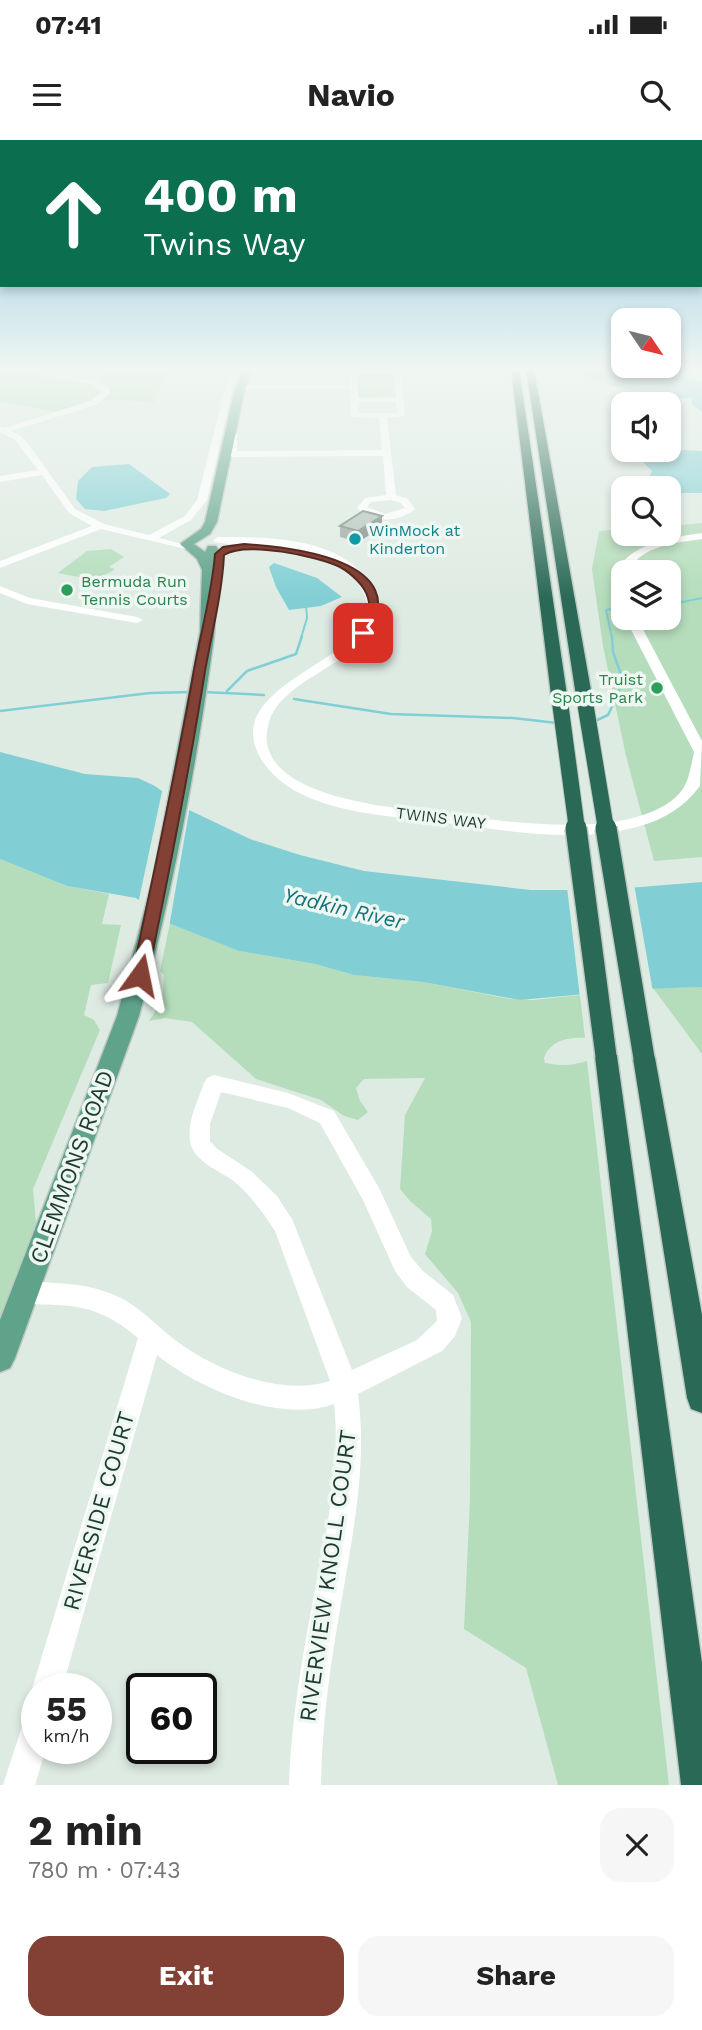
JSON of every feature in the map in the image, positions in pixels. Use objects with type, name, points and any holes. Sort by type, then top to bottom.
[{"type":"highway","points":[[525,446],[700,1785]]},
{"type":"highway","points":[[543,446],[702,1398]]},
{"type":"main road","points":[[194,544],[211,522],[227,446]]},
{"type":"main road","name":"CLEMMONS ROAD","points":[[0,1357],[128,1016],[140,975],[182,777],[208,629],[208,572],[216,543],[219,509],[237,446]]},
{"type":"main road","points":[[194,544],[216,543]]},
{"type":"main road","points":[[194,544],[203,557],[208,572]]},
{"type":"street","points":[[24,446],[66,506],[100,526],[194,544]]},
{"type":"street","points":[[152,538],[188,518],[200,505],[215,446]]},
{"type":"street","points":[[232,446],[231,454],[382,454]]},
{"type":"street","points":[[381,446],[391,498]]},
{"type":"street","points":[[377,466],[382,454]]},
{"type":"street","points":[[0,479],[44,472]]},
{"type":"street","points":[[379,495],[391,498],[405,501],[410,509],[400,515],[387,516],[362,510],[361,506],[365,502],[379,495]]},
{"type":"street","points":[[0,565],[100,526]]},
{"type":"street","points":[[630,560],[655,545],[702,536]]},
{"type":"street","name":"TWINS WAY","points":[[216,543],[290,550],[339,563]]},
{"type":"street","name":"TWINS WAY","points":[[216,543],[293,546],[318,552],[339,563],[363,581],[374,599],[373,618],[363,633],[345,649],[290,686],[267,708],[260,722],[260,740],[265,757],[279,774],[303,789],[356,807],[515,827],[606,829],[631,825],[664,813],[688,798],[702,769],[701,752],[637,630]]},
{"type":"street","name":"TWINS WAY","points":[[208,629],[218,583],[218,556],[221,552],[244,547],[290,550]]},
{"type":"street","points":[[0,589],[27,601],[137,620]]},
{"type":"street","name":"RIVERVIEW KNOLL COURT","points":[[305,1785],[306,1738],[311,1695],[349,1454],[351,1433],[345,1385],[284,1226],[269,1203],[244,1177],[209,1154],[200,1143],[200,1125],[214,1083],[306,1108],[327,1117],[371,1195],[403,1264],[415,1279],[445,1303],[450,1318],[440,1339],[345,1385]]},
{"type":"street","points":[[25,1293],[77,1296],[102,1301],[120,1310],[168,1348],[202,1369],[267,1393],[298,1399],[317,1397],[345,1385]]},
{"type":"street","name":"RIVERSIDE COURT","points":[[52,1673],[151,1334]]},
{"type":"street","points":[[19,1785],[25,1764]]},
{"type":"green space","name":"Truist Sports Park","points":[[702,523],[702,857],[654,861],[626,756],[603,646],[592,569],[599,531],[611,530],[611,546],[681,546],[681,525]]},
{"type":"green space","points":[[111,549],[124,557],[109,567],[115,569],[102,576],[58,573],[87,551]]},
{"type":"green space","points":[[0,859],[67,886],[109,894],[102,924],[121,925],[108,983],[91,985],[84,1015],[94,1020],[100,1030],[33,1189],[39,1255],[0,1342]]},
{"type":"green space","points":[[170,923],[239,951],[315,964],[354,975],[423,982],[510,999],[533,1000],[580,995],[585,1038],[560,1041],[544,1058],[545,1063],[556,1065],[587,1061],[669,1785],[558,1785],[526,1668],[464,1629],[470,1500],[471,1322],[458,1293],[425,1254],[432,1231],[431,1219],[400,1189],[405,1115],[425,1078],[364,1079],[356,1088],[360,1101],[368,1112],[358,1120],[344,1116],[321,1100],[256,1079],[192,1022],[165,1018],[149,1021],[162,1001],[164,975],[160,971]]},
{"type":"green space","points":[[702,987],[702,1054],[653,988]]},
{"type":"water","points":[[681,451],[702,451],[702,493],[681,493],[681,476],[650,476],[652,471],[645,462],[681,462]]},
{"type":"water","points":[[129,464],[170,494],[166,498],[104,511],[85,509],[76,499],[78,481],[92,467]]},
{"type":"water","points":[[274,563],[317,578],[342,597],[321,606],[289,610],[269,567]]},
{"type":"water","name":"Yadkin River","points":[[0,752],[85,774],[138,778],[155,786],[187,809],[250,839],[364,871],[531,890],[603,890],[702,882],[702,987],[640,989],[520,1000],[423,982],[354,975],[315,964],[239,951],[171,924],[136,898],[67,886],[0,859]]},
{"type":"pier","points":[[163,787],[190,806],[169,927],[138,904]]},
{"type":"pier","points":[[634,884],[653,992],[580,998],[567,887]]},
{"type":"building","points":[[363,511],[382,516],[358,531],[340,526]]},
{"type":"waterway","points":[[681,602],[702,598]]},
{"type":"waterway","points":[[301,638],[307,618],[306,605]]},
{"type":"waterway","points":[[611,609],[606,610],[612,638]]},
{"type":"waterway","points":[[227,691],[247,671],[296,654],[302,636]]},
{"type":"waterway","points":[[593,722],[608,715],[618,694],[622,677],[613,652],[612,636]]},
{"type":"waterway","points":[[0,711],[150,693],[193,692]]},
{"type":"waterway","points":[[204,692],[264,695]]},
{"type":"waterway","points":[[294,699],[391,714],[513,718],[557,723]]},
{"type":"place","name":"WinMock at Kinderton","points":[[355,539]]},
{"type":"place","name":"Bermuda Run Tennis Courts","points":[[67,590]]},
{"type":"place","name":"Truist Sports Park","points":[[657,688]]},
{"type":"route","points":[[140,975],[182,777],[208,620],[218,583],[219,554],[244,547],[290,550],[344,565],[363,581],[374,599],[373,618],[363,633]]}]
